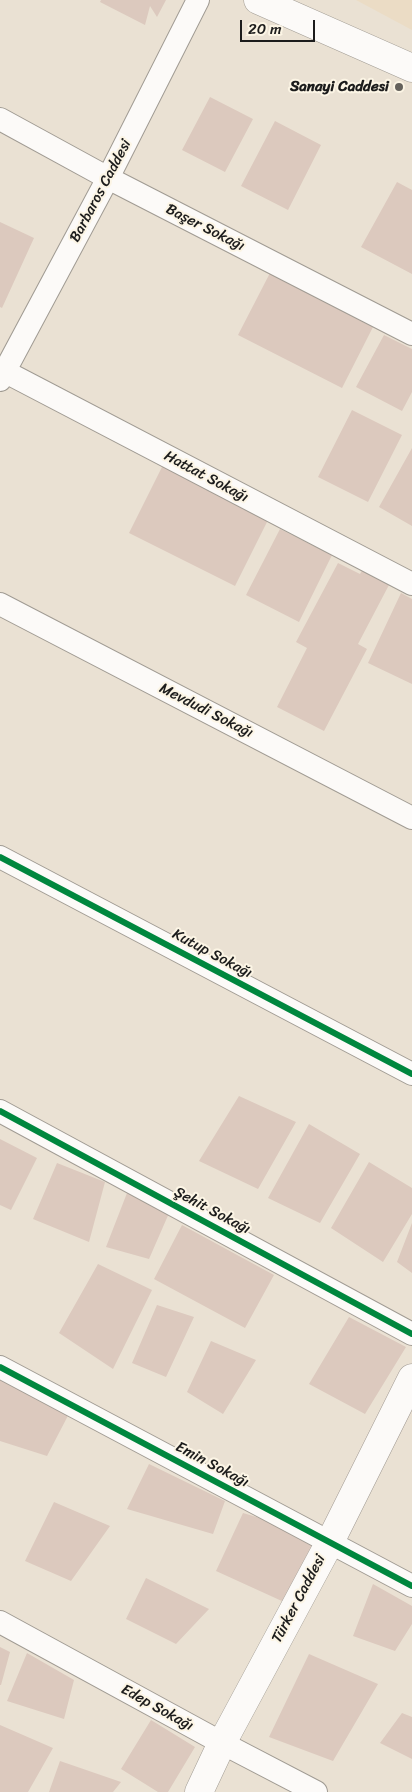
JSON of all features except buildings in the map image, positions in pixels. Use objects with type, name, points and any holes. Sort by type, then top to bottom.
[{"type":"street","name":"Barbaros Caddesi","points":[[1,374],[108,178],[198,0]]},
{"type":"street","points":[[258,0],[411,65]]},
{"type":"street","name":"Başer Sokağı","points":[[0,119],[108,178],[412,334]]},
{"type":"street","name":"Hattat Sokağı","points":[[1,374],[412,584]]},
{"type":"street","name":"Mevdudi Sokağı","points":[[0,604],[412,818]]},
{"type":"street","name":"Kutup Sokağı","points":[[0,857],[412,1074]]},
{"type":"street","name":"Şehit Sokağı","points":[[0,1110],[412,1334]]},
{"type":"street","name":"Emin Sokağı","points":[[0,1368],[412,1586]]},
{"type":"street","name":"Türker Caddesi","points":[[199,1792],[222,1743],[330,1542],[412,1378]]},
{"type":"street","name":"Edep Sokağı","points":[[0,1622],[316,1792]]},
{"type":"shaded area","points":[[356,0],[412,0],[412,30]]},
{"type":"cycle path","points":[[0,857],[412,1074]]},
{"type":"cycle path","points":[[0,1111],[412,1334]]},
{"type":"cycle path","points":[[0,1367],[412,1586]]},
{"type":"place","name":"Sanayi Caddesi","points":[[399,87]]}]
